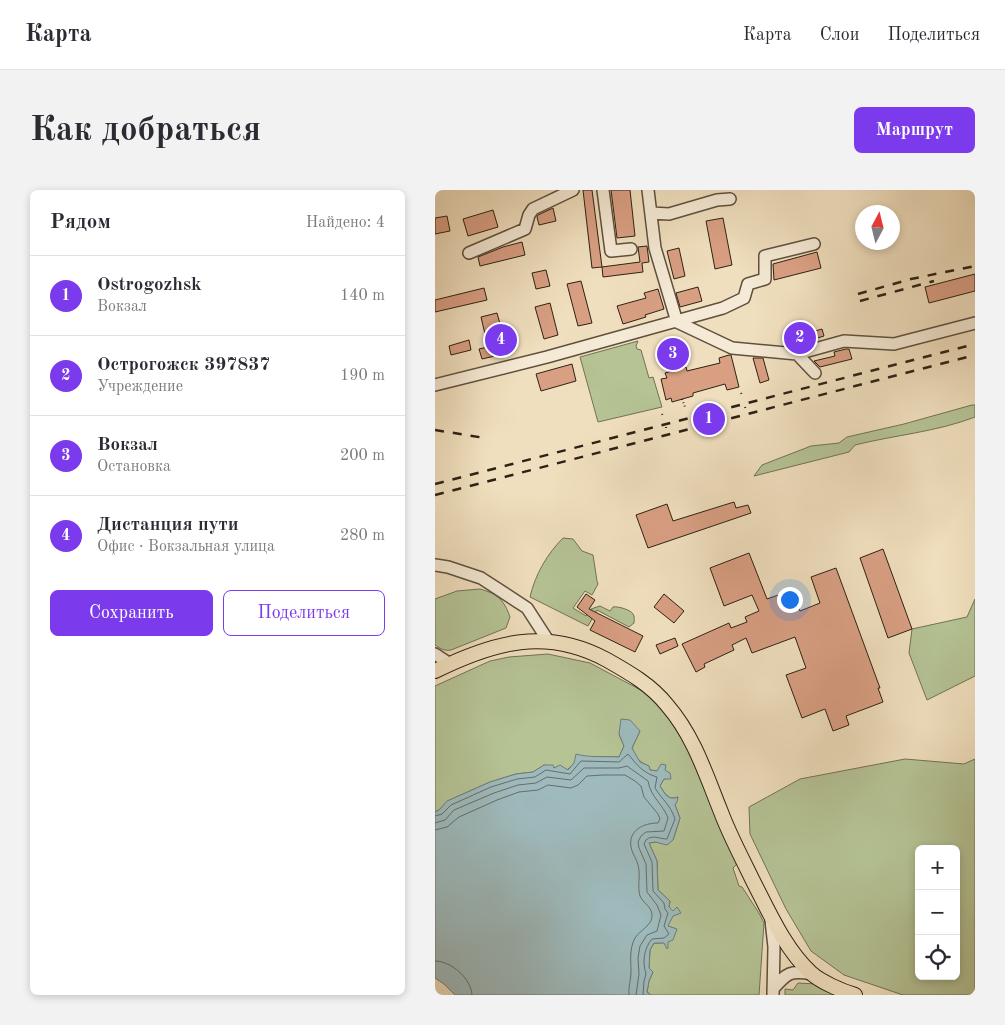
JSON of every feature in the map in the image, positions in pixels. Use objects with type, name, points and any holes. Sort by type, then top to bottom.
[{"type":"main road","points":[[435,671],[479,652],[530,640],[571,644],[624,669],[653,689],[668,706],[691,739],[737,847],[770,914],[793,952],[812,974],[843,991],[855,995]]},
{"type":"street","points":[[469,253],[525,229],[533,209],[573,190]]},
{"type":"street","points":[[603,190],[611,251],[631,249]]},
{"type":"street","points":[[648,190],[655,248],[677,322],[732,348],[797,354],[844,341],[894,344],[975,323]]},
{"type":"street","points":[[651,213],[669,214],[717,200],[730,199]]},
{"type":"street","points":[[435,385],[547,358],[723,308],[744,298],[748,284],[765,279],[765,256],[814,244]]},
{"type":"street","points":[[797,354],[815,373]]},
{"type":"street","points":[[435,565],[448,567],[481,578],[527,608],[549,642]]},
{"type":"street","points":[[435,654],[450,664]]},
{"type":"street","points":[[770,914],[774,947],[773,992]]},
{"type":"street","points":[[773,992],[787,974],[801,972],[812,974]]},
{"type":"path","points":[[683,399],[685,408]]},
{"type":"green space","points":[[638,341],[637,349],[641,350],[649,378],[653,377],[662,407],[598,422],[580,357]]},
{"type":"green space","points":[[975,405],[975,417],[960,422],[855,445],[849,452],[754,476],[762,465],[811,446],[839,443],[847,437],[904,424]]},
{"type":"green space","points":[[563,538],[573,539],[582,551],[593,555],[598,584],[592,595],[585,591],[573,608],[586,616],[591,609],[600,606],[610,611],[613,607],[624,609],[634,616],[634,623],[629,627],[597,610],[588,626],[530,597],[542,565]]},
{"type":"green space","points":[[480,589],[491,593],[503,602],[510,617],[506,628],[451,650],[435,645],[435,599],[457,591]]},
{"type":"green space","points":[[975,599],[975,676],[927,700],[909,653],[912,629],[967,617]]},
{"type":"green space","points":[[548,654],[590,663],[652,696],[680,731],[737,864],[733,868],[739,886],[742,887],[764,923],[759,995],[651,995],[647,992],[653,972],[649,968],[650,950],[654,943],[663,943],[668,940],[676,929],[668,926],[673,911],[669,907],[670,901],[658,890],[657,861],[649,843],[673,840],[680,818],[675,805],[678,797],[669,797],[660,786],[664,779],[671,778],[658,771],[650,770],[649,766],[640,761],[633,751],[632,748],[640,731],[619,734],[624,746],[619,757],[585,759],[572,765],[567,770],[544,765],[533,772],[516,774],[490,782],[448,801],[435,812],[435,686],[490,661],[509,657]]},
{"type":"green space","points":[[905,759],[964,764],[975,759],[975,995],[903,995],[844,975],[811,951],[786,909],[750,834],[749,807],[800,779]]},
{"type":"green space","points":[[798,983],[816,984],[837,995],[785,995],[785,989],[793,990]]},
{"type":"water","points":[[621,719],[630,720],[640,731],[632,748],[640,762],[649,766],[650,770],[657,771],[661,764],[666,765],[665,770],[670,773],[671,779],[664,779],[660,786],[669,797],[678,797],[675,805],[680,818],[673,840],[667,845],[655,842],[649,843],[657,861],[658,890],[670,901],[669,907],[673,911],[677,907],[681,913],[673,916],[668,926],[677,929],[673,940],[668,942],[668,948],[664,943],[654,943],[650,950],[649,968],[653,972],[647,992],[651,995],[455,995],[435,978],[435,812],[447,801],[490,782],[516,774],[533,772],[544,765],[553,765],[554,768],[560,765],[568,770],[574,763],[576,754],[619,757],[624,746],[619,734]]},
{"type":"building","points":[[583,190],[592,190],[602,267],[592,268]]},
{"type":"building","points":[[611,190],[630,190],[635,236],[617,238]]},
{"type":"building","points":[[553,208],[556,221],[539,225],[538,215]]},
{"type":"building","points":[[493,210],[498,227],[468,236],[463,219]]},
{"type":"building","points":[[447,216],[450,231],[435,234],[435,218]]},
{"type":"building","points":[[723,218],[732,265],[715,269],[706,221]]},
{"type":"building","points":[[522,242],[525,255],[480,266],[478,257]]},
{"type":"building","points":[[647,246],[649,262],[642,263],[643,272],[603,277],[602,267],[640,262],[638,247]]},
{"type":"building","points":[[679,248],[685,276],[674,279],[667,251]]},
{"type":"building","points":[[817,252],[821,268],[774,280],[773,264]]},
{"type":"building","points":[[546,270],[550,286],[536,289],[532,273]]},
{"type":"building","points":[[975,274],[975,291],[929,303],[925,287]]},
{"type":"building","points":[[581,281],[592,323],[578,326],[567,284]]},
{"type":"building","points":[[698,287],[702,301],[680,307],[676,293]]},
{"type":"building","points":[[484,288],[487,300],[435,312],[435,300]]},
{"type":"building","points":[[658,289],[664,309],[623,324],[617,306],[646,298],[644,293]]},
{"type":"building","points":[[550,303],[558,335],[544,339],[535,307]]},
{"type":"building","points":[[497,313],[508,353],[482,359],[479,349],[488,347],[481,317]]},
{"type":"building","points":[[803,326],[805,334],[822,329],[824,336],[795,345],[790,330]]},
{"type":"building","points":[[469,340],[471,350],[451,355],[449,346]]},
{"type":"building","points":[[849,349],[852,359],[820,367],[814,361],[835,356],[834,352]]},
{"type":"building","points":[[731,355],[739,387],[727,390],[725,384],[693,393],[693,396],[672,402],[671,398],[666,400],[661,379],[667,378],[665,373],[686,367],[687,371],[720,363],[719,358]]},
{"type":"building","points":[[753,358],[763,358],[769,380],[760,383]]},
{"type":"building","points":[[572,364],[576,381],[541,391],[536,374]]},
{"type":"building","points":[[734,502],[736,508],[748,505],[751,513],[648,548],[636,515],[667,504],[673,521]]},
{"type":"building","points":[[883,549],[912,629],[888,638],[860,558]]},
{"type":"building","points":[[749,553],[767,599],[793,592],[800,611],[820,603],[811,577],[836,568],[880,688],[878,688],[883,702],[846,716],[849,725],[833,731],[825,709],[802,718],[786,675],[806,668],[795,637],[752,653],[746,638],[732,645],[734,650],[704,664],[705,667],[696,672],[682,644],[729,623],[731,628],[747,622],[745,617],[759,611],[752,595],[724,606],[710,568]]},
{"type":"building","points":[[586,594],[595,600],[589,609],[643,636],[635,652],[590,630],[595,621],[577,607]]},
{"type":"building","points":[[664,594],[684,611],[674,623],[654,607]]},
{"type":"building","points":[[675,638],[678,646],[660,654],[656,645]]},
{"type":"railway","points":[[858,294],[911,279],[975,266]]},
{"type":"railway","points":[[860,301],[934,281]]},
{"type":"railway","points":[[435,484],[975,344]]},
{"type":"railway","points":[[435,495],[975,355]]},
{"type":"railway","points":[[435,430],[485,438]]},
{"type":"place","name":"Острогожск 397837","points":[[800,338]]},
{"type":"place","name":"Дистанция пути","points":[[501,340]]},
{"type":"place","name":"Вокзал","points":[[673,354]]},
{"type":"place","name":"Ostrogozhsk","points":[[709,419]]}]
